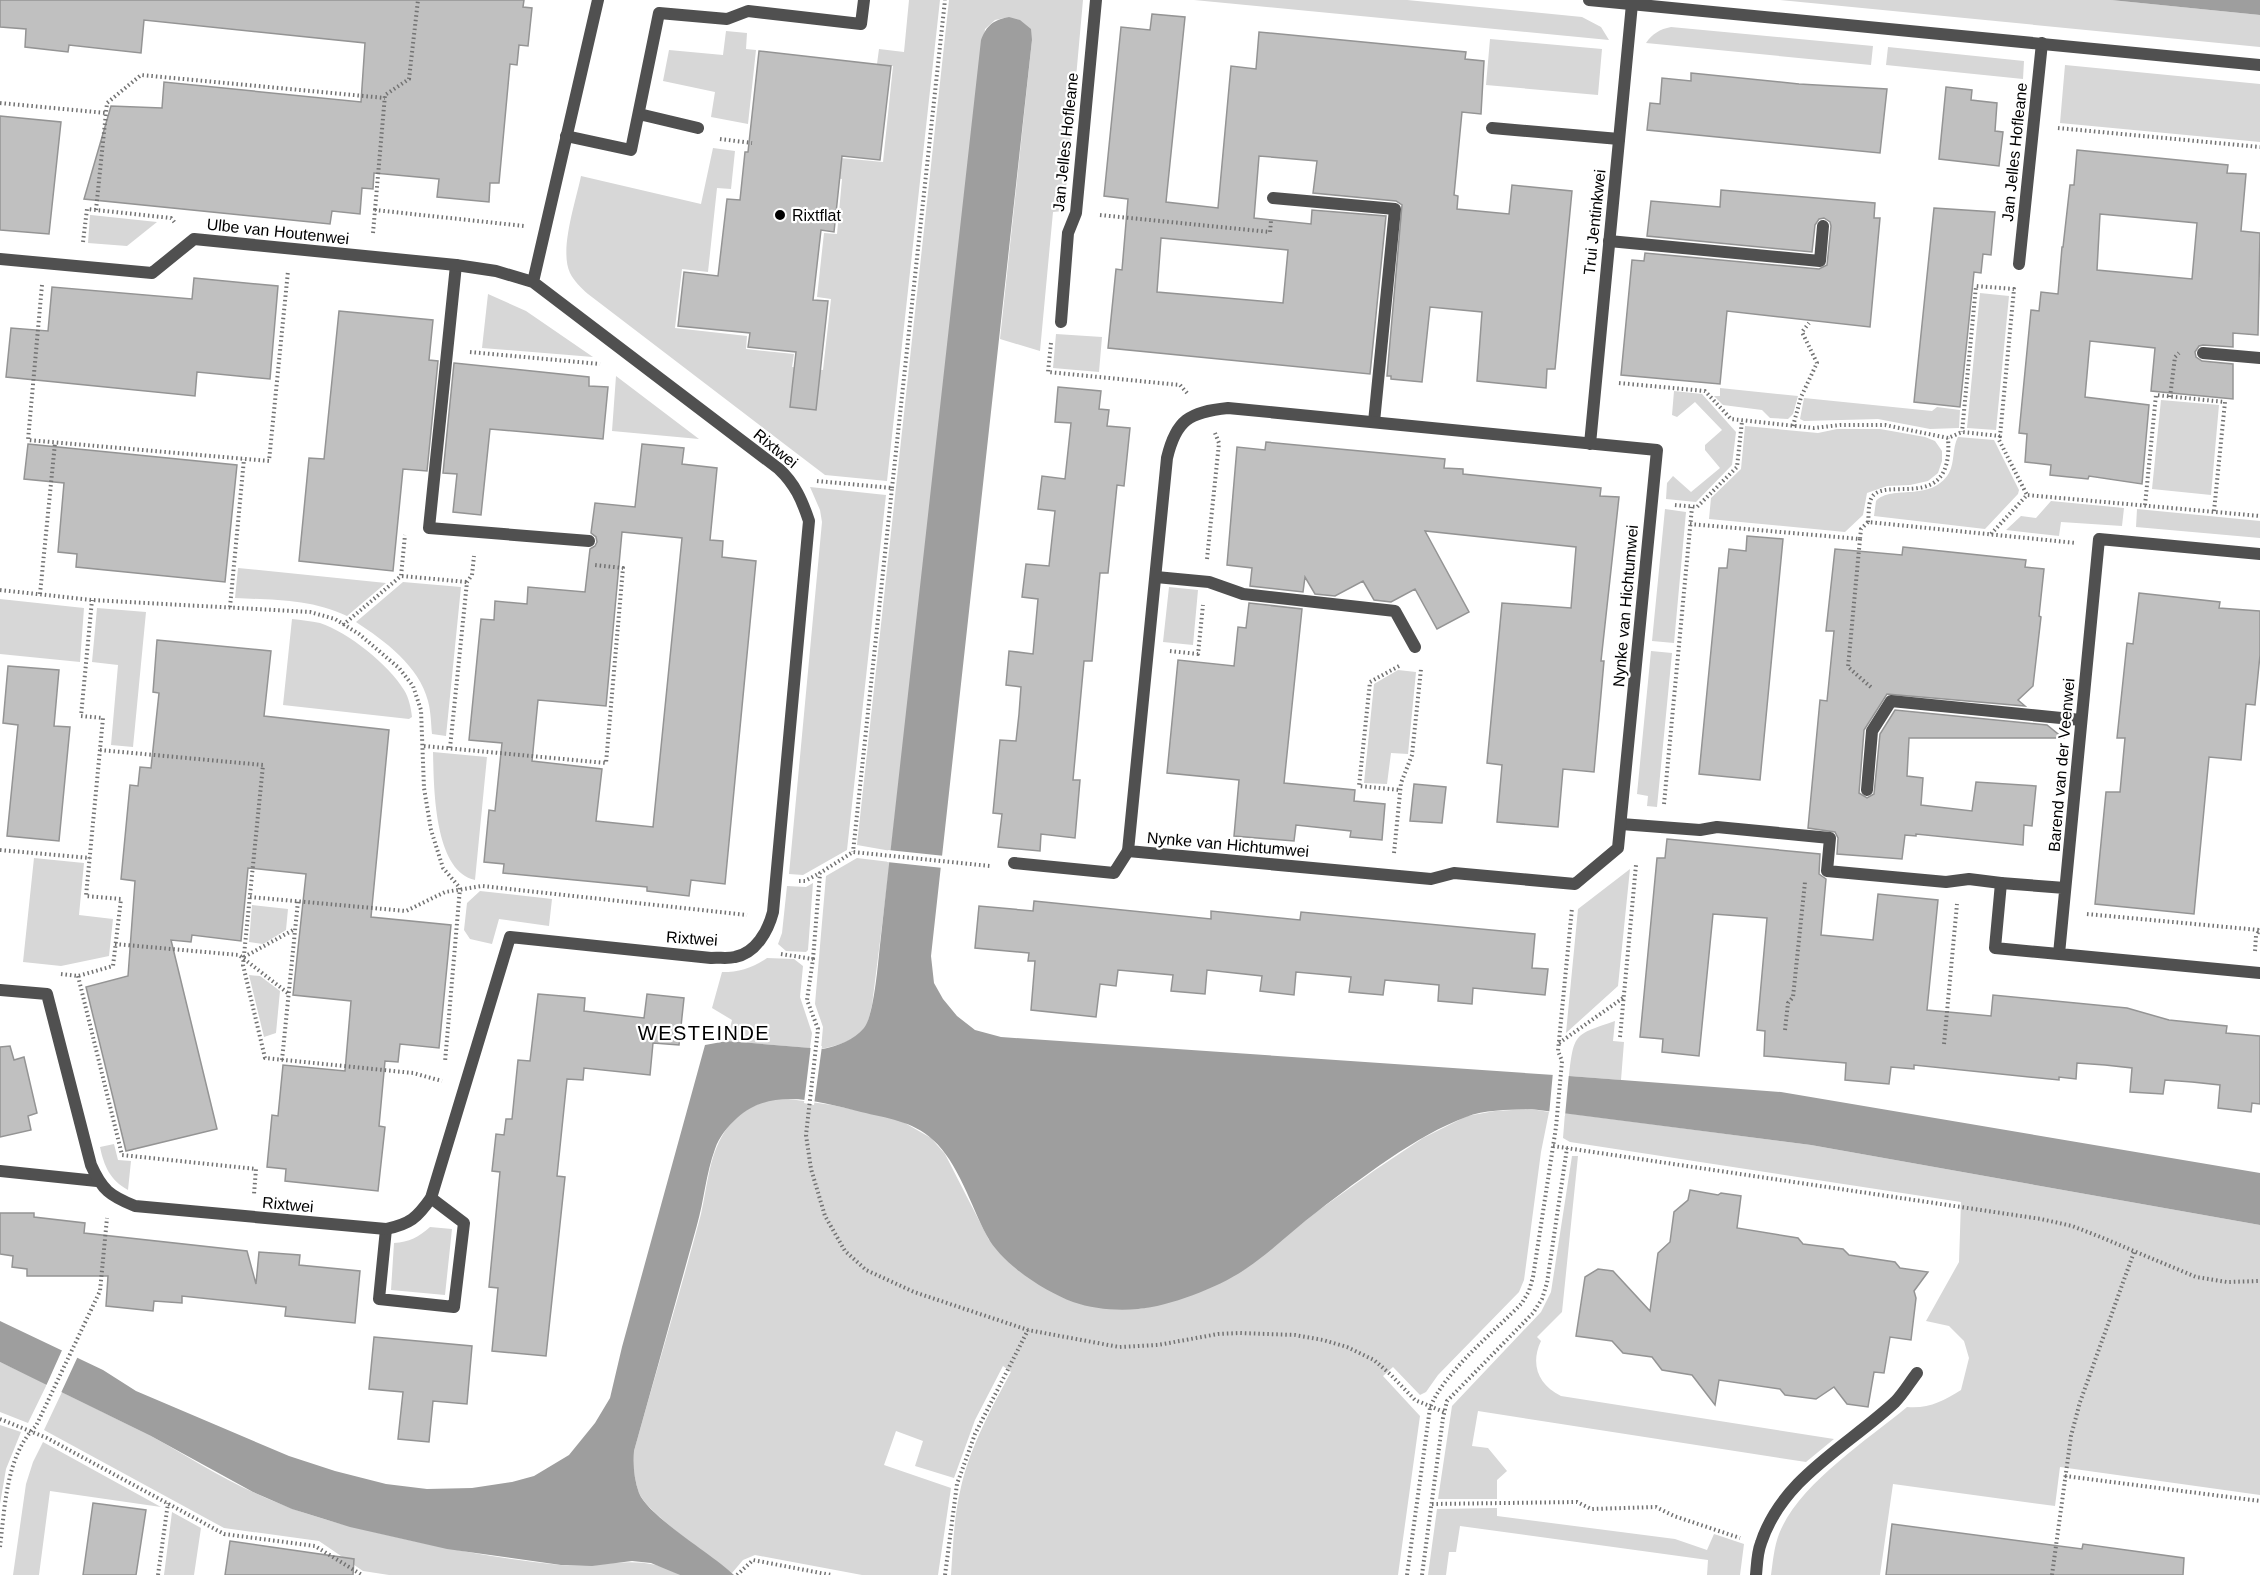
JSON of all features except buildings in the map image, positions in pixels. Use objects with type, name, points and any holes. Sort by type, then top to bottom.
[{"type":"street","points":[[533,282],[598,0]]},
{"type":"street","points":[[566,136],[631,150],[659,12],[727,20],[748,11],[861,24],[864,0]]},
{"type":"street","name":"Jan Jelles Hofleane","points":[[1061,322],[1068,233],[1076,213],[1096,0]]},
{"type":"street","points":[[1589,0],[2260,65]]},
{"type":"street","name":"Trui Jentinkwei","points":[[1590,444],[1632,4]]},
{"type":"street","name":"Jan Jelles Hofleane","points":[[2019,264],[2042,43]]},
{"type":"street","points":[[639,114],[698,128]]},
{"type":"street","points":[[1492,128],[1619,139]]},
{"type":"street","points":[[1273,198],[1395,209],[1374,422]]},
{"type":"street","points":[[1609,241],[1820,261],[1823,226]]},
{"type":"street","name":"Ulbe van Houtenwei","points":[[0,259],[152,273],[194,239],[456,265],[496,271],[533,282]]},
{"type":"street","points":[[456,265],[429,528],[589,542]]},
{"type":"street","name":"Rixtwei","points":[[47,994],[91,1165],[98,1181],[114,1197],[135,1206],[386,1229],[405,1226],[419,1215],[431,1198],[510,937],[711,958],[736,957],[753,948],[766,932],[771,918],[809,536],[809,520],[804,505],[790,479],[533,282]]},
{"type":"street","points":[[2203,352],[2260,358]]},
{"type":"street","name":"Nynke van Hichtumwei","points":[[1228,408],[1657,450],[1618,848],[1575,884],[1454,873],[1431,879],[1128,851],[1167,458],[1172,437],[1184,421],[1205,410],[1228,408]]},
{"type":"street","points":[[2098,546],[2099,539],[2260,554]]},
{"type":"street","name":"Barend van der Veenwei","points":[[2059,954],[2098,546]]},
{"type":"street","points":[[1156,577],[1205,582],[1243,594],[1395,611],[1415,647]]},
{"type":"street","points":[[1867,790],[1872,731],[1891,701],[2082,720]]},
{"type":"street","points":[[1621,824],[1700,830],[1716,827],[1830,838],[1827,871],[1946,882],[1969,879],[2066,888]]},
{"type":"street","points":[[1014,863],[1114,873],[1128,851]]},
{"type":"street","points":[[2001,883],[1995,948],[2260,973]]},
{"type":"street","points":[[0,990],[47,994]]},
{"type":"street","points":[[0,1171],[98,1181]]},
{"type":"street","points":[[386,1229],[379,1299],[454,1307],[464,1223],[431,1198]]},
{"type":"street","points":[[1756,1575],[1760,1545],[1775,1512],[1787,1495],[1808,1474],[1897,1401],[1917,1373]]},
{"type":"path","points":[[370,257],[385,95],[409,79],[418,0]]},
{"type":"path","points":[[853,852],[945,0]]},
{"type":"path","points":[[96,210],[107,103],[141,75],[385,98]]},
{"type":"path","points":[[0,103],[106,113]]},
{"type":"path","points":[[698,128],[719,139],[752,143]]},
{"type":"path","points":[[2054,128],[2260,147]]},
{"type":"path","points":[[1076,213],[1270,232],[1273,198]]},
{"type":"path","points":[[81,267],[87,209],[171,218],[194,239]]},
{"type":"path","points":[[375,210],[545,228]]},
{"type":"path","points":[[44,263],[28,440],[269,461],[290,250]]},
{"type":"path","points":[[1962,432],[1976,286],[2014,289],[2000,440],[2027,495]]},
{"type":"path","points":[[1061,322],[1052,333],[1048,372],[1179,385],[1205,410],[1219,443],[1198,654],[1148,648]]},
{"type":"path","points":[[1793,426],[1801,397],[1817,363],[1802,332],[1809,323]]},
{"type":"path","points":[[448,350],[601,364],[615,345]]},
{"type":"path","points":[[2170,397],[2175,357],[2183,350],[2203,352]]},
{"type":"path","points":[[1595,381],[1705,392],[1731,419],[1742,421],[1814,428],[1840,425],[1885,425],[1948,438],[1962,432],[2000,436]]},
{"type":"path","points":[[2145,505],[2156,395],[2224,402],[2214,511]]},
{"type":"path","points":[[1661,827],[1690,524],[1694,507],[1737,467],[1742,421]]},
{"type":"path","points":[[1891,701],[1848,667],[1861,529],[1868,522],[1870,500],[1875,494],[1881,491],[1920,487],[1929,484],[1943,474],[1948,454],[1948,438]]},
{"type":"path","points":[[40,594],[55,443]]},
{"type":"path","points":[[230,607],[244,459]]},
{"type":"path","points":[[790,479],[892,488]]},
{"type":"path","points":[[2027,495],[2260,516]]},
{"type":"path","points":[[1990,534],[2027,495]]},
{"type":"path","points":[[1868,522],[2098,546]]},
{"type":"path","points":[[1690,524],[1860,539]]},
{"type":"path","points":[[344,625],[401,576],[406,525],[429,528]]},
{"type":"path","points":[[450,748],[467,582],[472,575],[476,532]]},
{"type":"path","points":[[424,746],[606,764],[623,568],[587,565],[589,542]]},
{"type":"path","points":[[401,576],[467,582]]},
{"type":"path","points":[[0,590],[92,600],[310,612],[335,619],[359,634],[399,668],[413,686],[421,710],[424,789],[431,830],[443,868],[460,888],[443,1081],[413,1073],[265,1058],[243,965],[263,765],[100,750]]},
{"type":"path","points":[[47,994],[49,973],[78,976],[113,966],[120,900],[86,896],[103,718],[81,716],[92,600]]},
{"type":"path","points":[[1400,790],[1359,786],[1370,682],[1398,666],[1405,666]]},
{"type":"path","points":[[1392,876],[1400,790],[1412,755],[1421,668],[1413,667]]},
{"type":"path","points":[[1620,1037],[1640,825]]},
{"type":"path","points":[[0,849],[90,858]]},
{"type":"path","points":[[1014,863],[1004,868],[853,852],[820,873],[807,1000],[818,1029],[806,1135],[811,1169],[825,1216],[845,1251],[866,1270],[914,1292],[1028,1330],[1119,1347],[1158,1345],[1218,1334],[1240,1333],[1295,1335],[1323,1340],[1347,1347],[1374,1360],[1415,1400],[1444,1412]]},
{"type":"path","points":[[1944,1044],[1960,880]]},
{"type":"path","points":[[1785,1030],[1788,1003],[1793,997],[1805,881]]},
{"type":"path","points":[[1407,1575],[1430,1407],[1436,1392],[1522,1304],[1533,1277],[1556,1127],[1562,1061],[1558,1043],[1575,884]]},
{"type":"path","points":[[250,897],[406,910],[445,892],[482,886],[771,918]]},
{"type":"path","points":[[282,1060],[298,901]]},
{"type":"path","points":[[2063,912],[2259,930]]},
{"type":"path","points":[[243,958],[296,928]]},
{"type":"path","points":[[115,944],[239,955],[289,994]]},
{"type":"path","points":[[753,948],[813,959]]},
{"type":"path","points":[[78,976],[122,1155],[256,1169],[252,1217]]},
{"type":"path","points":[[1558,1043],[1623,998]]},
{"type":"path","points":[[1553,1146],[2041,1219],[2072,1226],[2196,1277],[2227,1282],[2260,1281]]},
{"type":"path","points":[[1422,1575],[1444,1412],[1452,1394],[1533,1313],[1542,1299],[1547,1283],[1567,1148]]},
{"type":"path","points":[[0,1546],[9,1481],[23,1443],[36,1425],[100,1291],[108,1212],[114,1197]]},
{"type":"path","points":[[2052,1575],[2071,1436],[2080,1402],[2134,1252]]},
{"type":"path","points":[[945,1575],[957,1484],[975,1434],[1028,1330]]},
{"type":"path","points":[[0,1419],[31,1430],[224,1534],[315,1546],[362,1575]]},
{"type":"path","points":[[2065,1476],[2260,1501]]},
{"type":"path","points":[[1432,1504],[1577,1502],[1591,1509],[1656,1507],[1674,1516],[1760,1545]]},
{"type":"path","points":[[158,1575],[168,1503]]},
{"type":"path","points":[[737,1575],[753,1560],[831,1575]]},
{"type":"shaded area","points":[[909,0],[940,0],[887,481],[825,475],[588,294],[570,273],[566,252],[567,239],[581,176],[701,204],[713,148],[735,151],[731,189],[717,188],[708,272],[682,269],[675,328],[747,336],[746,349],[794,354],[792,367],[823,370],[831,299],[817,297],[824,233],[837,234],[842,179],[816,176],[819,156],[883,162],[893,66],[877,64],[879,49],[904,52]]},
{"type":"shaded area","points":[[949,0],[1083,0],[1064,211],[1053,212],[1040,351],[1000,339],[1032,40],[1009,17],[995,20],[985,29],[891,851],[857,845]]},
{"type":"shaded area","points":[[1194,0],[1407,0],[1582,17],[1601,27],[1609,40]]},
{"type":"shaded area","points":[[1780,0],[2111,0],[2260,15],[2260,47]]},
{"type":"shaded area","points":[[2111,0],[2260,0],[2260,15]]},
{"type":"shaded area","points":[[1009,17],[1020,20],[1031,29],[1032,40],[931,956],[934,983],[957,1016],[975,1030],[1001,1037],[1781,1092],[2260,1173],[2260,1225],[1811,1145],[1531,1109],[1498,1110],[1466,1117],[1409,1146],[1334,1199],[1256,1261],[1223,1282],[1195,1295],[1165,1304],[1138,1309],[1105,1309],[1073,1302],[1049,1291],[1003,1257],[987,1236],[950,1160],[933,1140],[917,1128],[889,1118],[813,1101],[781,1099],[765,1102],[737,1118],[724,1132],[715,1149],[697,1225],[634,1451],[636,1482],[645,1503],[668,1524],[734,1575],[680,1575],[651,1563],[632,1561],[592,1566],[561,1565],[447,1549],[350,1527],[292,1509],[253,1492],[151,1436],[0,1362],[0,1321],[103,1370],[136,1391],[289,1456],[386,1484],[427,1489],[472,1488],[534,1476],[569,1455],[595,1423],[610,1398],[705,1045],[727,1041],[823,1049],[855,1036],[864,1028],[870,1012],[877,976],[981,40],[991,24]]},
{"type":"shaded area","points":[[1671,27],[1873,46],[1871,65],[1646,43],[1657,32]]},
{"type":"shaded area","points":[[726,31],[747,33],[746,49],[756,50],[748,124],[711,117],[715,92],[663,81],[669,50],[723,55]]},
{"type":"shaded area","points":[[1490,39],[1602,49],[1598,95],[1486,85]]},
{"type":"shaded area","points":[[1888,47],[2024,61],[2023,79],[1886,65]]},
{"type":"shaded area","points":[[2065,65],[2260,84],[2260,142],[2060,123]]},
{"type":"shaded area","points":[[90,215],[157,222],[127,246],[88,243]]},
{"type":"shaded area","points":[[1980,293],[2009,296],[1996,430],[1967,428]]},
{"type":"shaded area","points":[[488,294],[526,311],[593,357],[482,348]]},
{"type":"shaded area","points":[[1056,334],[1102,337],[1099,372],[1053,368]]},
{"type":"shaded area","points":[[616,376],[699,439],[612,431]]},
{"type":"shaded area","points":[[1720,388],[1798,396],[1793,414],[1788,419],[1770,418],[1762,410],[1723,405],[1714,396],[1720,396]]},
{"type":"shaded area","points":[[1674,391],[1702,394],[1736,432],[1732,465],[1696,502],[1666,499],[1667,483],[1673,476],[1691,492],[1720,468],[1705,450],[1705,445],[1722,430],[1695,402],[1677,417],[1672,415]]},
{"type":"shaded area","points":[[1804,398],[1932,411],[1937,407],[1960,410],[1959,428],[1930,429],[1878,419],[1804,421],[1800,419]]},
{"type":"shaded area","points":[[2161,400],[2219,405],[2211,495],[2152,489]]},
{"type":"shaded area","points":[[1745,426],[1818,433],[1837,429],[1880,429],[1935,441],[1942,451],[1942,461],[1938,473],[1928,481],[1887,486],[1867,493],[1863,515],[1845,532],[1709,519],[1711,498],[1741,469]]},
{"type":"shaded area","points":[[1958,437],[1994,440],[2019,490],[2018,494],[1985,529],[1874,516],[1876,501],[1883,496],[1922,491],[1941,482],[1951,469]]},
{"type":"shaded area","points":[[810,487],[886,495],[847,850],[803,875],[789,874],[822,522],[820,510]]},
{"type":"shaded area","points":[[2051,501],[2124,508],[2122,526],[2061,522],[2059,536],[2006,530],[2021,516],[2036,518]]},
{"type":"shaded area","points":[[1665,509],[1686,512],[1674,643],[1652,641]]},
{"type":"shaded area","points":[[2137,509],[2260,521],[2260,538],[2136,527]]},
{"type":"shaded area","points":[[238,568],[386,583],[347,616],[306,603],[235,598]]},
{"type":"shaded area","points":[[403,582],[461,587],[446,736],[432,734],[424,688],[409,666],[400,655],[356,622]]},
{"type":"shaded area","points":[[1169,587],[1198,590],[1193,645],[1163,642]]},
{"type":"shaded area","points":[[0,599],[84,608],[80,662],[0,654]]},
{"type":"shaded area","points":[[97,608],[146,612],[133,747],[111,745],[118,665],[92,662]]},
{"type":"shaded area","points":[[292,619],[331,627],[367,650],[388,670],[404,690],[410,703],[412,717],[409,719],[283,705]]},
{"type":"shaded area","points":[[1651,651],[1672,653],[1657,807],[1647,806],[1648,796],[1637,794]]},
{"type":"shaded area","points":[[1398,670],[1416,672],[1408,754],[1391,753],[1387,784],[1364,783],[1374,684]]},
{"type":"shaded area","points":[[433,752],[487,757],[475,880],[461,873],[451,861],[444,844],[436,804]]},
{"type":"shaded area","points":[[34,858],[84,863],[79,915],[113,919],[109,956],[61,966],[23,962]]},
{"type":"shaded area","points":[[857,858],[890,862],[872,1005],[868,1023],[861,1033],[845,1042],[821,1049],[823,1027],[815,1004],[826,876]]},
{"type":"shaded area","points":[[1630,869],[1618,986],[1566,1033],[1578,909]]},
{"type":"shaded area","points":[[813,883],[808,950],[806,952],[786,951],[778,944],[782,933],[787,886],[806,887]]},
{"type":"shaded area","points":[[480,891],[552,899],[549,926],[499,919],[492,944],[470,939],[464,930],[467,903]]},
{"type":"shaded area","points":[[252,905],[288,909],[286,930],[263,944],[249,942]]},
{"type":"shaded area","points":[[767,958],[794,959],[803,966],[800,997],[812,1033],[810,1048],[727,1041],[732,1020],[712,1008],[722,972],[746,969]]},
{"type":"shaded area","points":[[249,975],[260,976],[280,991],[276,1033],[264,1037]]},
{"type":"shaded area","points":[[1615,1021],[1613,1041],[1624,1042],[1621,1080],[1569,1076],[1575,1043],[1579,1037],[1592,1029]]},
{"type":"shaded area","points":[[782,1098],[832,1105],[898,1119],[931,1138],[945,1154],[989,1240],[1140,1309],[1178,1299],[1214,1285],[1245,1269],[1319,1210],[1375,1170],[1423,1138],[1467,1116],[1495,1111],[1531,1109],[1549,1112],[1541,1152],[1524,1280],[1519,1292],[1438,1375],[1426,1392],[1420,1395],[1393,1367],[1383,1376],[1420,1416],[1398,1575],[951,1575],[955,1520],[961,1487],[976,1442],[1011,1372],[1003,1366],[975,1420],[954,1478],[915,1466],[923,1441],[896,1431],[884,1465],[951,1488],[938,1575],[862,1575],[755,1555],[743,1560],[732,1573],[681,1535],[654,1512],[639,1493],[634,1472],[634,1451],[693,1244],[717,1147],[728,1127],[739,1115],[759,1104]]},
{"type":"shaded area","points":[[1565,1113],[1811,1145],[2260,1225],[2260,1495],[2060,1467],[2055,1506],[1893,1484],[1880,1575],[1771,1575],[1779,1534],[1788,1516],[1817,1481],[1853,1449],[1907,1407],[1922,1407],[1936,1403],[1961,1390],[1969,1358],[1964,1341],[1949,1326],[1926,1321],[1959,1262],[1961,1202],[1570,1142],[1563,1138]]},
{"type":"shaded area","points":[[114,1144],[118,1160],[131,1161],[128,1190],[112,1177],[100,1147]]},
{"type":"shaded area","points":[[1572,1156],[1578,1156],[1562,1312],[1537,1337],[1541,1341],[1536,1366],[1547,1386],[1561,1396],[1834,1439],[1806,1462],[1478,1411],[1472,1446],[1488,1448],[1507,1471],[1497,1480],[1497,1499],[1438,1499],[1452,1406],[1541,1312],[1551,1292]]},
{"type":"shaded area","points":[[430,1227],[452,1229],[445,1295],[391,1290],[394,1243],[414,1238]]},
{"type":"shaded area","points":[[0,1362],[47,1384],[28,1423],[0,1412]]},
{"type":"shaded area","points":[[62,1392],[151,1436],[242,1487],[304,1513],[431,1545],[482,1554],[576,1566],[636,1562],[665,1568],[680,1575],[389,1575],[363,1571],[319,1541],[224,1528],[44,1430]]},
{"type":"shaded area","points":[[0,1425],[21,1432],[6,1469],[0,1504]]},
{"type":"shaded area","points":[[43,1442],[161,1507],[50,1491],[39,1575],[13,1575],[26,1484]]},
{"type":"shaded area","points":[[1497,1508],[1497,1516],[1675,1539],[1707,1550],[1714,1534],[1744,1544],[1740,1575],[1707,1575],[1708,1560],[1460,1526],[1456,1552],[1449,1552],[1446,1575],[1428,1575],[1437,1509]]},
{"type":"shaded area","points":[[172,1512],[201,1528],[194,1575],[164,1575]]},
{"type":"pier","points":[[888,850],[945,856],[943,868],[887,862]]},
{"type":"pier","points":[[811,1045],[822,1046],[814,1105],[804,1103]]},
{"type":"pier","points":[[1553,1072],[1569,1073],[1565,1116],[1549,1115]]},
{"type":"pier","points":[[63,1348],[79,1354],[60,1395],[46,1386]]},
{"type":"place","name":"Rixtflat","points":[[780,215]]},
{"type":"district","name":"WESTEINDE","points":[[704,1033]]}]
